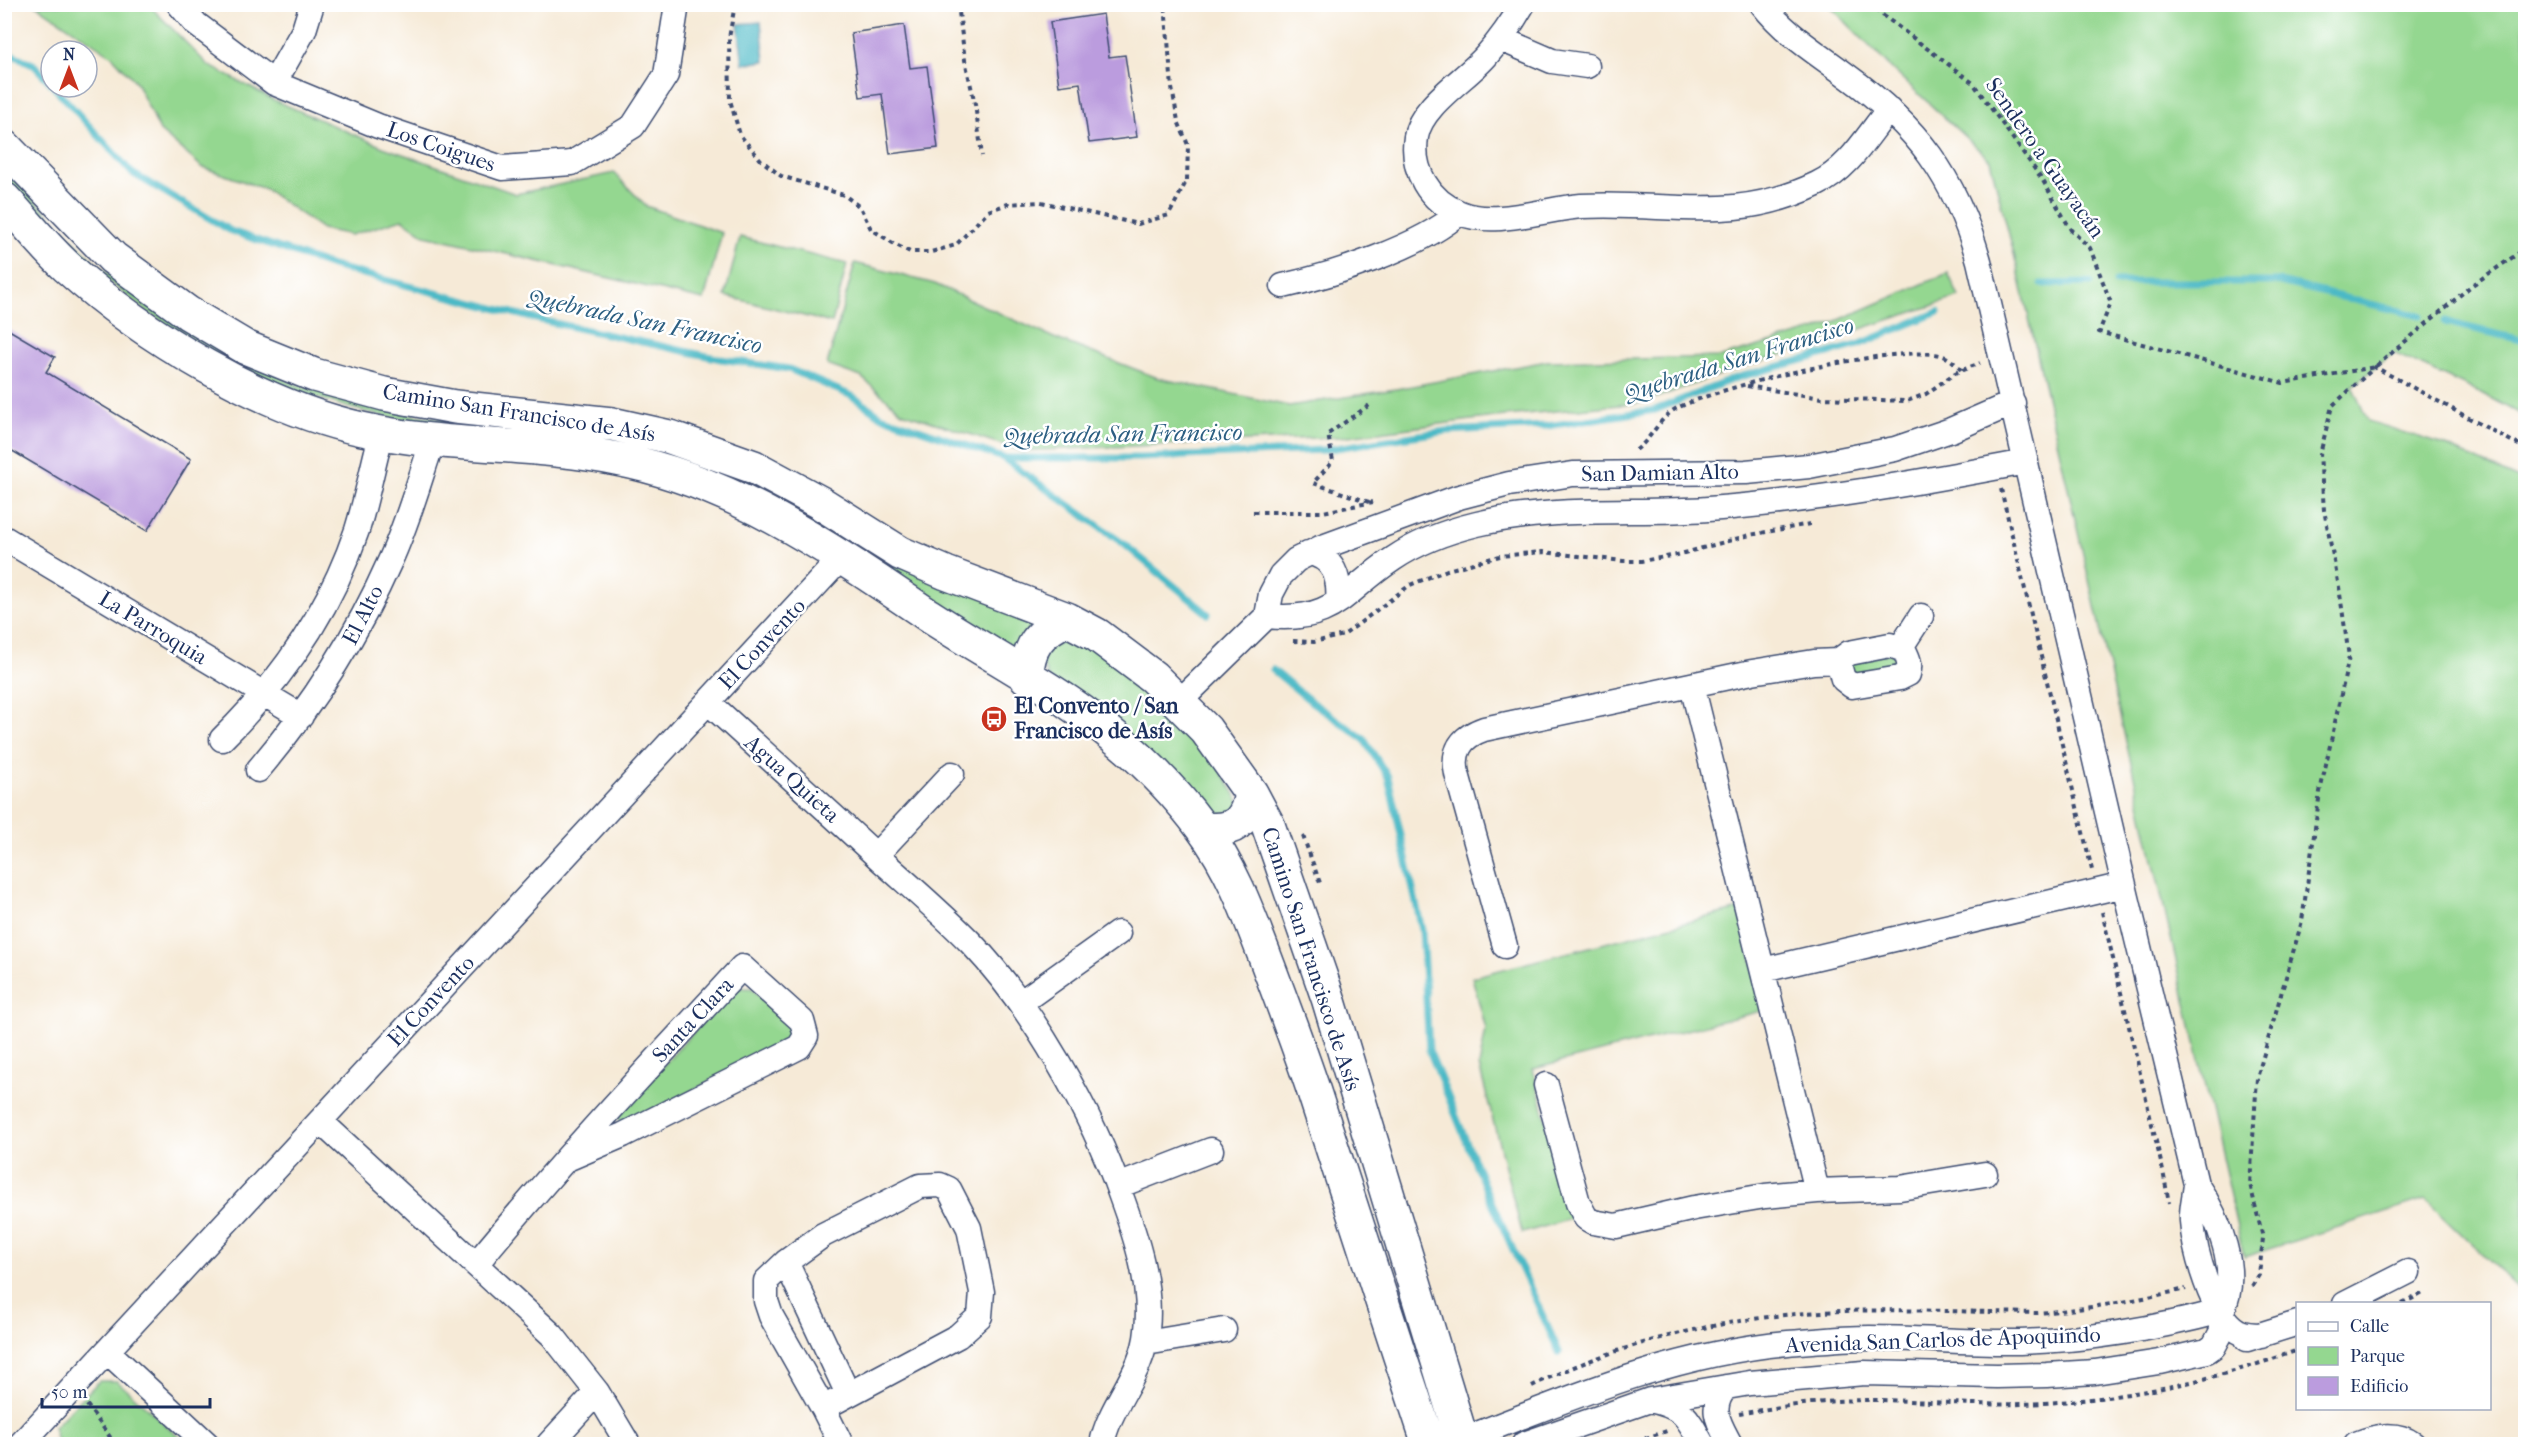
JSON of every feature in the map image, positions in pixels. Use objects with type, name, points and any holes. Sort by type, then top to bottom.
[{"type":"main road","name":"Camino San Francisco de Asís","points":[[8,133],[113,258],[188,313],[245,347],[314,375],[384,394],[455,407],[524,412],[612,424],[670,437],[754,467],[819,502],[900,553],[1067,619],[1097,635],[1126,655],[1180,702],[1206,730],[1251,793],[1268,825],[1290,886],[1347,1065],[1462,1442]]},
{"type":"main road","name":"Camino San Francisco de Asís","points":[[4,199],[66,266],[144,328],[224,376],[286,404],[359,429],[432,440],[548,450],[629,462],[679,476],[740,500],[798,530],[842,557],[973,645],[1065,700],[1133,753],[1204,829],[1229,871],[1247,908],[1295,1035],[1429,1444]]},
{"type":"main road","points":[[1026,677],[1028,658],[1036,641],[1050,627],[1067,619]]},
{"type":"main road","points":[[1204,829],[1221,831],[1238,824],[1248,810],[1251,793]]},
{"type":"main road","points":[[1310,1082],[1347,1065]]},
{"type":"street","name":"Los Coigues","points":[[178,4],[196,24],[274,83],[378,126],[502,168],[572,163],[633,126],[666,75],[677,4]]},
{"type":"street","points":[[274,83],[303,30],[312,4]]},
{"type":"street","points":[[1523,4],[1501,39],[1481,62],[1433,106],[1416,134],[1415,154],[1419,174],[1441,202],[1459,213],[1482,218],[1496,218],[1583,206],[1706,210],[1766,203],[1796,193],[1830,177],[1850,159],[1888,109]]},
{"type":"street","points":[[1762,4],[1786,32],[1846,74],[1888,109],[1918,140],[1942,170],[1966,218],[1980,261],[2124,885],[2196,1184],[2192,1224],[2206,1285],[2237,1331],[2249,1335],[2261,1335]]},
{"type":"street","points":[[1501,39],[1552,61],[1587,66]]},
{"type":"street","points":[[1283,286],[1322,276],[1381,255],[1438,230],[1459,213]]},
{"type":"street","name":"San Damian Alto","points":[[2013,403],[1951,430],[1894,449],[1809,466],[1746,472],[1573,474],[1501,486],[1459,497],[1308,553],[1296,560],[1281,574],[1271,594],[1267,616],[1293,618],[1328,609],[1389,561],[1454,530],[1497,519],[1550,514],[1691,510],[1810,500],[1921,483],[1998,479],[2026,462]]},
{"type":"street","name":"El Alto","points":[[222,739],[264,695],[309,633],[344,565],[365,501],[382,432]]},
{"type":"street","name":"El Alto","points":[[258,770],[301,716],[346,649],[370,605],[405,522],[432,440]]},
{"type":"street","name":"La Parroquia","points":[[4,538],[301,716]]},
{"type":"street","points":[[1308,553],[1322,556],[1334,568],[1338,582],[1338,601]]},
{"type":"street","name":"El Convento","points":[[31,1441],[74,1387],[107,1351],[842,557]]},
{"type":"street","points":[[1180,702],[1267,616]]},
{"type":"street","points":[[1901,647],[1921,616]]},
{"type":"street","points":[[1505,946],[1456,774],[1456,754],[1462,741],[1484,729],[1783,666],[1838,661],[1849,653],[1890,645],[1901,647]]},
{"type":"street","points":[[1838,661],[1843,679],[1852,686],[1900,678],[1908,674],[1910,664],[1901,647]]},
{"type":"street","points":[[1692,685],[1817,1191]]},
{"type":"street","name":"Agua Quieta","points":[[708,702],[972,944],[1020,1004],[1083,1109],[1118,1186],[1132,1227],[1143,1275],[1148,1317],[1146,1343],[1139,1363],[1107,1428],[1102,1444]]},
{"type":"street","points":[[876,855],[952,774]]},
{"type":"street","points":[[1763,970],[2124,885]]},
{"type":"street","points":[[1020,1004],[1118,933]]},
{"type":"street","name":"Santa Clara","points":[[476,1264],[520,1211],[567,1159],[742,967],[802,1021],[806,1036],[799,1047],[623,1135],[567,1159]]},
{"type":"street","points":[[1546,1085],[1578,1203],[1586,1218],[1593,1222],[1616,1226],[1727,1202],[1817,1191],[1899,1188],[1985,1174]]},
{"type":"street","points":[[320,1121],[552,1335],[597,1392],[628,1444]]},
{"type":"street","points":[[1118,1186],[1211,1150]]},
{"type":"street","points":[[823,1408],[958,1336],[980,1316],[982,1292],[969,1228],[949,1189],[940,1185],[920,1186],[823,1235],[786,1262],[766,1281],[766,1301],[771,1316],[841,1444]]},
{"type":"street","points":[[786,1262],[848,1394]]},
{"type":"street","points":[[2349,1302],[2408,1272]]},
{"type":"street","points":[[2207,1351],[2219,1341],[2222,1331],[2222,1311]]},
{"type":"street","name":"Avenida San Carlos de Apoquindo","points":[[1462,1442],[1619,1381],[1722,1353],[1785,1343],[1840,1339],[2018,1342],[2078,1339],[2129,1333],[2222,1311]]},
{"type":"street","name":"Avenida San Carlos de Apoquindo","points":[[1524,1444],[1650,1400],[1725,1387],[1804,1376],[1864,1372],[1997,1376],[2069,1374],[2141,1365],[2207,1351],[2296,1324]]},
{"type":"street","points":[[1146,1343],[1224,1330]]},
{"type":"street","points":[[107,1351],[207,1444]]},
{"type":"street","points":[[1725,1387],[1718,1396],[1716,1407],[1719,1423],[1730,1444]]},
{"type":"street","points":[[549,1444],[597,1392]]},
{"type":"street","points":[[1650,1400],[1668,1404],[1683,1412],[1702,1444]]},
{"type":"street","points":[[2356,1444],[2390,1436],[2413,1444]]},
{"type":"path","points":[[735,4],[729,38],[730,100],[740,135],[761,160],[781,176],[844,195],[860,207],[872,229],[896,245],[910,252],[931,252],[956,245],[988,211],[1008,204],[1041,202],[1138,224],[1168,215],[1187,180],[1188,145],[1178,121],[1172,88],[1165,4]]},
{"type":"path","points":[[958,4],[964,60],[975,104],[982,156]]},
{"type":"path","name":"Sendero a Guayacán","points":[[1868,4],[1973,83],[2042,179],[2071,230],[2090,248],[2111,303],[2099,332],[2283,383],[2375,368]]},
{"type":"path","points":[[4,112],[8,133]]},
{"type":"path","points":[[2222,1311],[2245,1295],[2259,1275],[2262,1238],[2250,1184],[2257,1078],[2302,921],[2320,792],[2349,657],[2339,587],[2324,510],[2320,454],[2332,406],[2471,286],[2526,248]]},
{"type":"path","points":[[1628,453],[1645,443],[1669,413],[1689,403],[1745,386],[1863,359],[1920,353],[1947,357],[1961,370]]},
{"type":"path","points":[[1980,356],[1982,373]]},
{"type":"path","points":[[1745,386],[1822,398],[1899,402],[1926,394],[1961,370],[1981,363]]},
{"type":"path","points":[[2375,368],[2526,449]]},
{"type":"path","points":[[1331,454],[1328,434],[1371,404]]},
{"type":"path","points":[[1990,492],[1998,479]]},
{"type":"path","points":[[1998,479],[2163,1171],[2170,1209]]},
{"type":"path","points":[[1253,512],[1323,512],[1380,500]]},
{"type":"path","points":[[1287,640],[1314,642],[1344,635],[1410,585],[1447,570],[1500,556],[1520,552],[1542,552],[1641,561],[1677,555],[1750,535],[1821,522]]},
{"type":"path","points":[[1303,834],[1321,886]]},
{"type":"path","points":[[2406,1302],[2425,1292]]},
{"type":"path","points":[[74,1387],[115,1444]]},
{"type":"green space","points":[[36,5],[149,5],[208,65],[274,100],[383,147],[516,194],[614,173],[646,206],[722,233],[704,300],[425,235],[402,219],[351,235],[322,229],[265,189],[202,167],[160,131],[136,82],[112,56],[99,47],[99,39],[87,39]]},
{"type":"green space","points":[[1829,5],[2525,5],[2525,417],[2481,393],[2394,353],[2352,386],[2368,421],[2444,445],[2525,482],[2525,1295],[2425,1199],[2244,1257],[2017,266],[1990,160],[1894,71]]},
{"type":"green space","points":[[5,169],[97,265],[138,297],[182,328],[293,383],[357,404],[414,415],[633,439],[752,480],[1035,617],[1019,658],[804,515],[727,481],[392,418],[350,408],[297,391],[236,366],[147,312],[64,245],[5,180]]},
{"type":"green space","points":[[740,237],[847,264],[832,323],[725,296]]},
{"type":"green space","points":[[855,263],[935,284],[1054,338],[1158,378],[1289,406],[1547,361],[1721,357],[1818,329],[1948,273],[1959,297],[1728,372],[1641,403],[1495,417],[1340,437],[1021,451],[902,412],[861,377],[827,365]]},
{"type":"green space","points":[[1069,636],[1104,653],[1204,742],[1243,808],[1207,818],[1048,677],[1043,664],[1044,652]]},
{"type":"green space","points":[[1893,652],[1897,669],[1853,680],[1849,663]]},
{"type":"green space","points":[[1739,909],[1765,1010],[1533,1069],[1571,1219],[1522,1233],[1479,1066],[1486,1029],[1472,977]]},
{"type":"green space","points":[[733,988],[751,988],[787,1020],[789,1033],[785,1044],[624,1125],[617,1117]]},
{"type":"green space","points":[[99,1381],[117,1381],[187,1444],[57,1444],[54,1427]]},
{"type":"water","points":[[761,22],[765,61],[743,64],[738,24]]},
{"type":"building","points":[[1103,14],[1109,57],[1125,55],[1137,137],[1089,143],[1080,83],[1059,86],[1050,22]]},
{"type":"building","points":[[904,25],[910,68],[927,66],[938,148],[890,154],[882,94],[860,97],[851,33]]},
{"type":"building","points":[[4,327],[55,357],[46,372],[191,459],[147,531],[4,446]]},
{"type":"waterway","name":"Quebrada San Francisco","points":[[4,51],[33,64],[39,70]]},
{"type":"waterway","name":"Quebrada San Francisco","points":[[65,99],[132,173],[231,231],[332,266],[536,319],[721,359],[789,369],[852,396],[881,416],[1003,458],[1140,458],[1323,450],[1446,431],[1547,426],[1655,410],[1736,378],[1858,345],[1938,312]]},
{"type":"waterway","name":"Quebrada San Francisco","points":[[2116,282],[2280,282],[2420,316]]},
{"type":"waterway","name":"Quebrada San Francisco","points":[[2042,284],[2090,283]]},
{"type":"waterway","name":"Quebrada San Francisco","points":[[2445,322],[2526,341]]},
{"type":"waterway","points":[[1003,458],[1124,544],[1208,614]]},
{"type":"waterway","points":[[1273,670],[1313,703],[1363,738],[1388,777],[1422,930],[1429,1050],[1487,1192],[1559,1352]]},
{"type":"place","name":"El Convento / San Francisco de Asís","points":[[994,719]]}]
